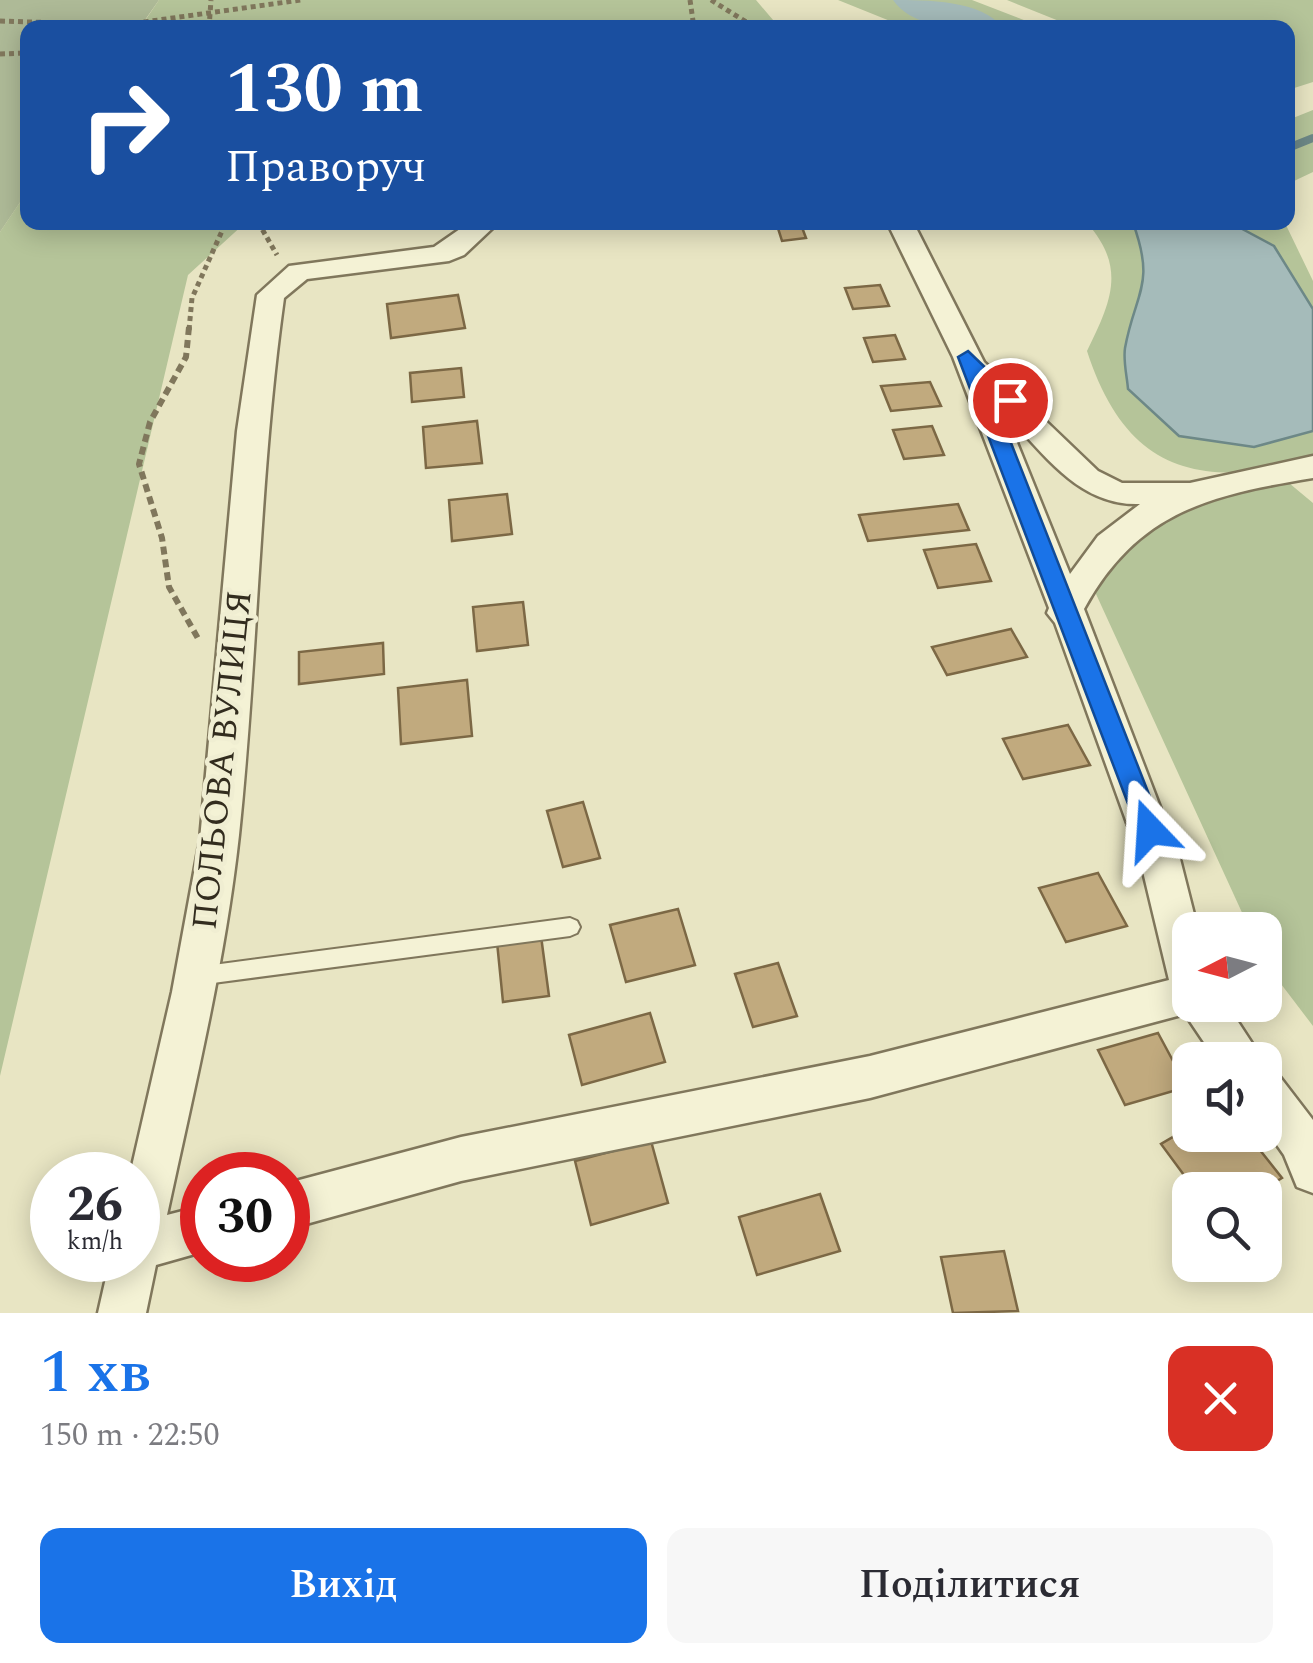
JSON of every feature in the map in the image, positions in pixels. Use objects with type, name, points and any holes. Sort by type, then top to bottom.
[{"type":"street","name":"ПОЛЬОВА ВУЛИЦЯ","points":[[158,1152],[197,976],[219,838],[254,390],[270,295],[287,278],[317,268],[439,254],[455,249],[477,230]]},
{"type":"street","points":[[904,230],[968,357],[1160,858],[1173,912]]},
{"type":"street","points":[[968,357],[1087,480],[1118,494],[1184,492],[1313,468]]},
{"type":"street","points":[[1064,613],[1085,570],[1120,532],[1184,492]]},
{"type":"street","points":[[310,1200],[461,1159],[870,1077],[1172,999]]},
{"type":"street","points":[[1282,1115],[1301,1141],[1313,1170]]},
{"type":"street","points":[[122,1313],[129,1282]]},
{"type":"lane","points":[[197,976],[570,926]]},
{"type":"path","points":[[209,20],[212,0]]},
{"type":"path","points":[[148,20],[301,0]]},
{"type":"path","points":[[711,0],[743,20]]},
{"type":"path","points":[[222,230],[192,298],[186,357],[150,422],[139,464],[162,538],[169,587],[186,624],[233,674]]},
{"type":"green space","points":[[0,0],[159,0],[145,20],[20,20],[20,202],[0,232]]},
{"type":"green space","points":[[159,0],[756,0],[773,20],[145,20]]},
{"type":"green space","points":[[838,0],[972,0],[1024,20],[888,20]]},
{"type":"green space","points":[[1007,0],[1313,0],[1313,82],[1295,88],[1295,20],[1057,20]]},
{"type":"green space","points":[[1313,110],[1313,172],[1295,181],[1295,117]]},
{"type":"green space","points":[[20,202],[20,230],[237,230],[188,275],[0,1076],[0,232]]},
{"type":"green space","points":[[1092,230],[1288,230],[1313,281],[1313,461],[1272,469],[1201,470],[1171,462],[1145,446],[1122,423],[1103,391],[1087,351],[1103,317],[1111,286],[1111,270]]},
{"type":"green space","points":[[1277,473],[1313,503],[1313,1026],[1282,985],[1282,912],[1242,912],[1085,570],[1120,532]]},
{"type":"shaded area","points":[[1135,230],[1244,230],[1274,246],[1313,309],[1313,431],[1254,447],[1179,436],[1128,389],[1125,348],[1143,275]]},
{"type":"building","points":[[779,230],[803,230],[806,238],[782,241]]},
{"type":"building","points":[[880,285],[889,306],[853,309],[845,288]]},
{"type":"building","points":[[458,295],[465,328],[391,338],[387,304]]},
{"type":"building","points":[[895,335],[905,359],[873,362],[864,338]]},
{"type":"building","points":[[461,368],[464,397],[412,402],[410,373]]},
{"type":"building","points":[[930,382],[941,406],[891,411],[881,386]]},
{"type":"building","points":[[477,421],[482,463],[426,468],[423,427]]},
{"type":"building","points":[[932,426],[944,455],[904,459],[893,430]]},
{"type":"building","points":[[507,494],[512,534],[452,541],[449,500]]},
{"type":"building","points":[[958,504],[969,530],[868,541],[859,515]]},
{"type":"building","points":[[976,544],[991,581],[938,588],[924,550]]},
{"type":"building","points":[[523,602],[528,645],[477,651],[473,607]]},
{"type":"building","points":[[1011,629],[1027,657],[947,675],[932,647]]},
{"type":"building","points":[[383,643],[384,674],[299,684],[299,652]]},
{"type":"building","points":[[467,680],[472,736],[401,744],[398,688]]},
{"type":"building","points":[[1068,725],[1090,765],[1023,779],[1003,739]]},
{"type":"building","points":[[583,802],[600,858],[563,867],[547,811]]},
{"type":"building","points":[[1098,873],[1127,926],[1066,942],[1039,888]]},
{"type":"building","points":[[678,909],[695,965],[626,982],[610,925]]},
{"type":"building","points":[[541,936],[549,996],[503,1002],[497,942]]},
{"type":"building","points":[[778,963],[797,1016],[753,1027],[735,974]]},
{"type":"building","points":[[650,1013],[665,1062],[582,1085],[569,1035]]},
{"type":"building","points":[[1158,1033],[1172,1059],[1172,1091],[1125,1105],[1098,1050]]},
{"type":"building","points":[[1172,1138],[1172,1152],[1261,1152],[1277,1172],[1182,1172],[1161,1144]]},
{"type":"building","points":[[651,1141],[668,1203],[591,1225],[575,1161]]},
{"type":"building","points":[[820,1194],[840,1251],[757,1275],[739,1217]]},
{"type":"building","points":[[1004,1251],[1018,1311],[953,1313],[941,1257]]},
{"type":"waterway","points":[[913,0],[963,20]]},
{"type":"waterway","points":[[1295,145],[1313,138]]},
{"type":"route","points":[[1010,400],[968,357],[1150,830]]}]
